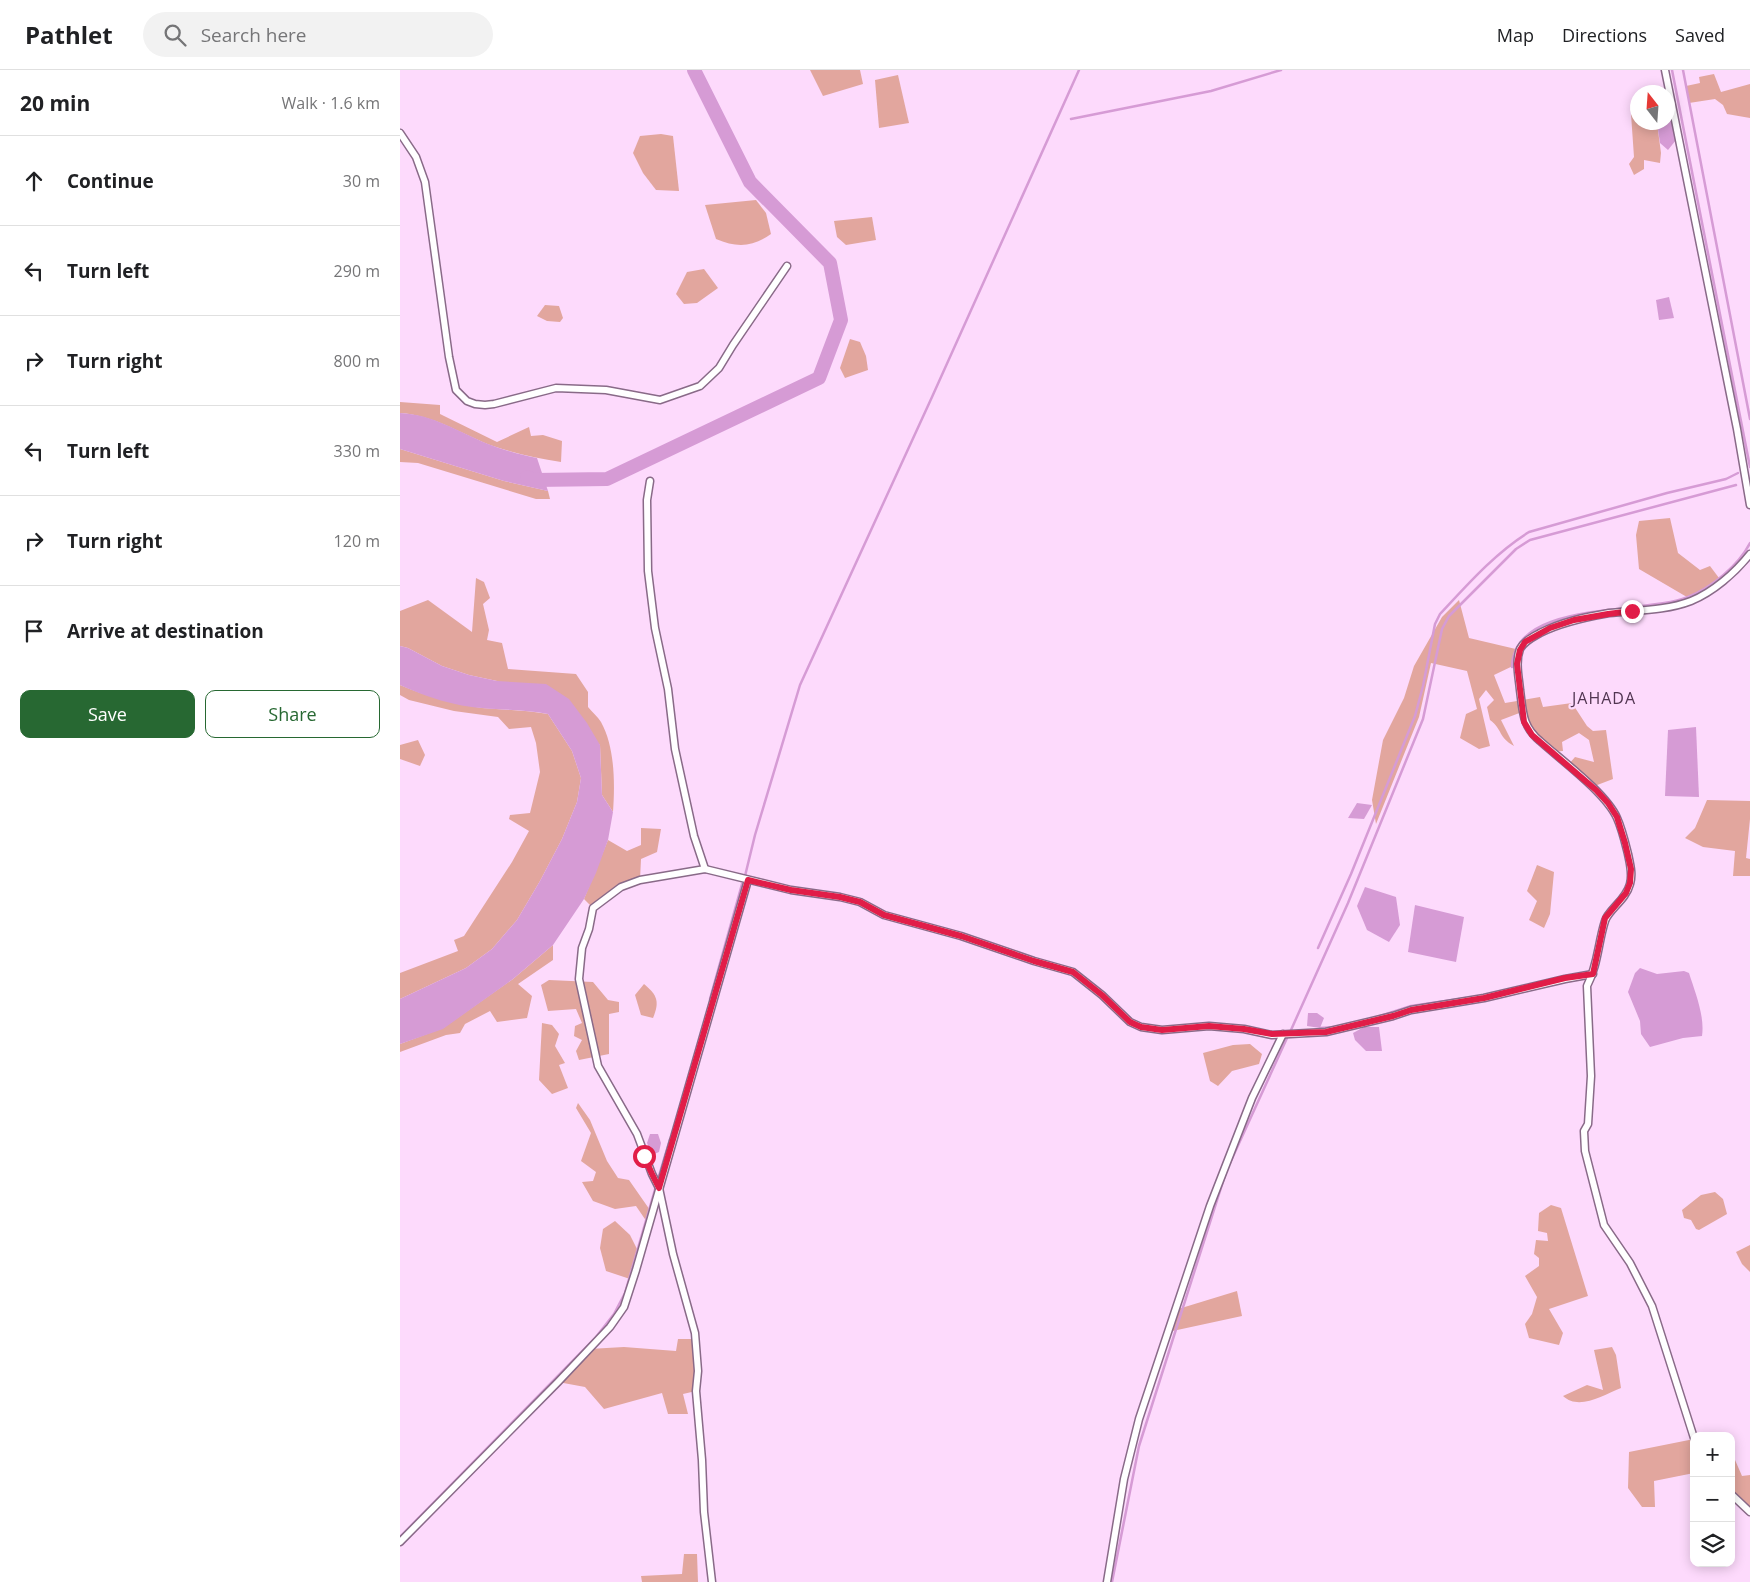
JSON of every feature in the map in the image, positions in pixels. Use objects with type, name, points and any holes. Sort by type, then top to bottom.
[{"type":"street","points":[[1665,70],[1737,429],[1750,505]]},
{"type":"street","points":[[400,133],[416,158],[425,182],[449,357],[456,390],[467,401],[476,404],[494,404],[556,388],[606,390],[660,400],[700,386],[720,368],[787,266]]},
{"type":"street","points":[[650,481],[647,500],[648,571],[655,628],[668,689],[675,749],[694,836],[705,869]]},
{"type":"street","points":[[1692,1432],[1652,1306],[1630,1263],[1604,1225],[1585,1152],[1584,1131],[1588,1124],[1591,1076],[1587,986],[1593,974],[1605,918],[1626,893],[1630,883],[1631,869],[1617,817],[1608,803],[1596,790],[1532,735],[1524,722],[1517,664],[1520,650],[1525,642],[1550,628],[1574,620],[1654,609],[1692,600],[1722,582],[1750,554]]},
{"type":"street","points":[[712,1582],[704,1512],[696,1391],[698,1371],[695,1333],[673,1254],[659,1188],[637,1134],[598,1066],[579,979],[582,948],[589,929],[593,908],[620,887],[649,878],[705,869],[791,890],[860,902],[884,915],[961,936],[1073,972],[1102,995],[1130,1022],[1141,1027],[1162,1030],[1209,1026],[1272,1034],[1326,1032],[1411,1010],[1484,998],[1565,978],[1593,974]]},
{"type":"street","points":[[400,1542],[610,1328],[624,1307],[748,880]]},
{"type":"street","points":[[1107,1582],[1124,1479],[1139,1419],[1210,1206],[1252,1098],[1283,1034]]},
{"type":"street","points":[[1735,1498],[1750,1512]]},
{"type":"shaded area","points":[[810,70],[860,70],[863,84],[823,96]]},
{"type":"shaded area","points":[[1714,74],[1721,92],[1750,84],[1750,118],[1727,114],[1723,105],[1715,99],[1689,103],[1686,86],[1700,83],[1699,77]]},
{"type":"shaded area","points":[[898,75],[909,123],[879,128],[875,80]]},
{"type":"shaded area","points":[[1632,130],[1658,130],[1661,153],[1660,163],[1644,160],[1644,169],[1634,175],[1629,164],[1634,157]]},
{"type":"shaded area","points":[[1658,130],[1674,130],[1676,140],[1668,150],[1660,143]]},
{"type":"shaded area","points":[[661,134],[673,136],[679,191],[656,190],[643,173],[633,153],[640,136]]},
{"type":"shaded area","points":[[756,200],[766,213],[771,234],[758,242],[745,245],[731,244],[716,239],[705,205]]},
{"type":"shaded area","points":[[872,217],[876,240],[846,245],[837,237],[834,221]]},
{"type":"shaded area","points":[[704,269],[718,288],[697,303],[684,304],[676,294],[687,272]]},
{"type":"shaded area","points":[[1669,297],[1674,318],[1659,320],[1656,300]]},
{"type":"shaded area","points":[[545,305],[559,306],[563,318],[560,322],[547,321],[537,316]]},
{"type":"shaded area","points":[[850,339],[860,342],[866,356],[868,370],[845,378],[840,368]]},
{"type":"shaded area","points":[[400,402],[440,405],[440,414],[497,442],[529,427],[531,436],[543,435],[562,441],[561,462],[499,448],[424,417],[400,413]]},
{"type":"shaded area","points":[[400,413],[434,420],[488,444],[537,458],[548,491],[504,481],[400,449]]},
{"type":"shaded area","points":[[400,449],[504,481],[548,491],[550,499],[536,499],[418,463],[400,462]]},
{"type":"shaded area","points":[[1670,518],[1678,553],[1700,570],[1710,566],[1722,582],[1692,600],[1639,569],[1636,535],[1639,521]]},
{"type":"shaded area","points":[[476,578],[484,582],[490,598],[483,604],[489,630],[487,640],[502,643],[508,669],[576,674],[588,692],[588,707],[601,722],[609,743],[614,778],[613,812],[602,795],[600,745],[497,681],[469,675],[442,666],[408,648],[400,646],[400,611],[428,600],[472,632]]},
{"type":"shaded area","points":[[1459,600],[1469,638],[1520,650],[1517,664],[1494,675],[1505,703],[1540,697],[1543,707],[1572,703],[1587,726],[1593,731],[1606,730],[1613,779],[1592,787],[1568,765],[1575,757],[1594,762],[1589,740],[1579,733],[1562,742],[1563,751],[1552,752],[1532,735],[1522,712],[1501,720],[1514,746],[1509,743],[1490,720],[1487,707],[1494,700],[1486,690],[1479,699],[1490,746],[1479,749],[1460,738],[1466,714],[1477,709],[1467,671],[1431,663],[1419,717],[1376,824],[1372,800],[1383,740],[1404,698],[1414,666],[1442,617]]},
{"type":"shaded area","points":[[400,646],[408,648],[442,666],[469,675],[497,681],[546,684],[569,699],[587,723],[600,745],[602,795],[613,812],[608,840],[596,873],[584,899],[553,945],[513,979],[443,1029],[400,1044],[400,999],[466,968],[492,949],[517,920],[562,839],[577,802],[581,778],[572,751],[548,714],[478,708],[455,704],[427,696],[400,685]]},
{"type":"shaded area","points":[[400,685],[430,696],[461,704],[482,708],[548,714],[572,751],[581,778],[577,802],[562,839],[517,920],[492,949],[466,968],[400,999],[400,973],[458,951],[454,940],[464,936],[512,862],[529,831],[509,819],[510,815],[530,813],[540,772],[536,743],[531,727],[509,729],[498,717],[454,711],[409,700],[400,695]]},
{"type":"shaded area","points":[[1696,727],[1699,797],[1665,796],[1668,730]]},
{"type":"shaded area","points":[[418,740],[425,755],[420,766],[400,759],[400,745]]},
{"type":"shaded area","points":[[1707,800],[1750,801],[1746,858],[1750,859],[1750,876],[1733,876],[1735,851],[1703,847],[1685,838],[1695,828]]},
{"type":"shaded area","points":[[1357,803],[1372,805],[1364,819],[1348,818]]},
{"type":"shaded area","points":[[641,828],[661,829],[657,852],[641,859],[640,880],[621,887],[593,908],[584,899],[608,840],[627,851],[641,845]]},
{"type":"shaded area","points":[[1537,865],[1554,872],[1550,914],[1544,928],[1529,920],[1537,901],[1527,891]]},
{"type":"shaded area","points":[[1365,887],[1396,897],[1400,925],[1389,942],[1367,930],[1357,906]]},
{"type":"shaded area","points":[[1415,905],[1464,917],[1456,962],[1408,952]]},
{"type":"shaded area","points":[[553,945],[553,960],[518,984],[532,996],[527,1018],[497,1022],[490,1011],[465,1024],[460,1033],[446,1035],[400,1052],[400,1044],[443,1028],[513,979]]},
{"type":"shaded area","points":[[1640,968],[1657,974],[1684,971],[1689,973],[1701,1012],[1702,1036],[1683,1038],[1650,1047],[1641,1034],[1640,1021],[1628,992],[1635,973]]},
{"type":"shaded area","points":[[549,980],[593,982],[608,1000],[619,1002],[619,1012],[609,1014],[609,1054],[579,1060],[576,1051],[582,1040],[574,1036],[575,1026],[582,1023],[576,1009],[548,1011],[541,985]]},
{"type":"shaded area","points":[[644,984],[656,999],[657,1003],[653,1018],[641,1015],[635,995]]},
{"type":"shaded area","points":[[1308,1013],[1317,1013],[1324,1018],[1320,1028],[1307,1026]]},
{"type":"shaded area","points":[[542,1023],[552,1025],[559,1034],[555,1046],[565,1063],[559,1065],[568,1088],[552,1094],[539,1080]]},
{"type":"shaded area","points":[[1364,1027],[1379,1027],[1382,1051],[1366,1051],[1355,1040],[1353,1033]]},
{"type":"shaded area","points":[[1250,1044],[1262,1054],[1259,1064],[1232,1071],[1218,1086],[1210,1081],[1203,1053],[1233,1045]]},
{"type":"shaded area","points":[[578,1103],[590,1120],[607,1161],[618,1178],[629,1180],[652,1213],[649,1225],[636,1206],[615,1209],[593,1201],[582,1182],[593,1181],[596,1172],[581,1161],[591,1133],[576,1108]]},
{"type":"shaded area","points":[[650,1134],[658,1134],[661,1143],[659,1152],[652,1155],[647,1143]]},
{"type":"shaded area","points":[[1715,1192],[1723,1199],[1727,1214],[1699,1230],[1696,1229],[1691,1220],[1684,1218],[1682,1210],[1701,1195]]},
{"type":"shaded area","points":[[1551,1205],[1561,1208],[1588,1296],[1549,1309],[1563,1333],[1559,1345],[1529,1338],[1525,1324],[1532,1314],[1537,1297],[1525,1276],[1539,1266],[1539,1258],[1534,1254],[1536,1240],[1548,1241],[1547,1233],[1538,1231],[1539,1213]]},
{"type":"shaded area","points":[[615,1221],[630,1235],[640,1255],[633,1280],[606,1271],[600,1248],[603,1229]]},
{"type":"shaded area","points":[[1750,1245],[1750,1272],[1742,1264],[1736,1252]]},
{"type":"shaded area","points":[[1237,1291],[1242,1316],[1168,1332],[1175,1310]]},
{"type":"shaded area","points":[[678,1339],[696,1339],[696,1391],[683,1394],[688,1414],[668,1414],[662,1393],[604,1409],[585,1387],[558,1382],[589,1349],[624,1347],[676,1351]]},
{"type":"shaded area","points":[[1612,1347],[1616,1355],[1621,1388],[1599,1398],[1584,1402],[1569,1400],[1563,1396],[1587,1385],[1603,1390],[1594,1350]]},
{"type":"shaded area","points":[[1690,1440],[1690,1474],[1654,1481],[1655,1507],[1642,1507],[1628,1488],[1629,1452]]},
{"type":"shaded area","points":[[1735,1460],[1742,1476],[1750,1475],[1750,1512],[1735,1498]]},
{"type":"shaded area","points":[[684,1554],[697,1554],[698,1582],[642,1582],[641,1576],[682,1574]]},
{"type":"waterway","points":[[527,477],[535,480],[607,479],[819,378],[841,320],[830,263],[750,182],[694,70]]},
{"type":"waterway","points":[[745,876],[755,835],[800,685],[1079,70]]},
{"type":"waterway","points":[[1071,119],[1211,91],[1281,70]]},
{"type":"waterway","points":[[1672,70],[1750,467]]},
{"type":"waterway","points":[[1683,70],[1750,419]]},
{"type":"waterway","points":[[1318,948],[1351,874],[1415,716],[1435,624],[1440,614],[1493,560],[1529,532],[1667,493],[1726,479],[1738,473]]},
{"type":"waterway","points":[[1291,1030],[1348,903],[1423,719],[1442,629],[1449,616],[1516,549],[1530,540],[1736,485]]},
{"type":"waterway","points":[[1512,667],[1518,645],[1534,630],[1557,620],[1585,613],[1668,602],[1688,597],[1706,588],[1724,575],[1739,560],[1750,543]]},
{"type":"waterway","points":[[710,999],[742,884]]},
{"type":"waterway","points":[[1377,1017],[1411,1006],[1466,998]]},
{"type":"waterway","points":[[1320,1028],[1335,1027]]},
{"type":"waterway","points":[[1230,1163],[1287,1038]]},
{"type":"waterway","points":[[658,1179],[670,1139]]},
{"type":"waterway","points":[[1112,1582],[1139,1446],[1225,1175]]},
{"type":"waterway","points":[[400,1537],[596,1337],[614,1314],[625,1293],[656,1186]]},
{"type":"district","name":"JAHADA","points":[[1604,698]]},
{"type":"route","points":[[644,1156],[659,1188],[748,880],[791,890],[860,902],[884,915],[961,936],[1073,972],[1102,995],[1130,1022],[1141,1027],[1162,1030],[1209,1026],[1272,1034],[1326,1032],[1411,1010],[1484,998],[1565,978],[1593,974],[1605,918],[1626,893],[1630,883],[1631,869],[1625,843],[1617,817],[1608,803],[1596,790],[1532,735],[1524,722],[1517,664],[1520,650],[1525,642],[1550,628],[1574,620],[1632,611]]}]
